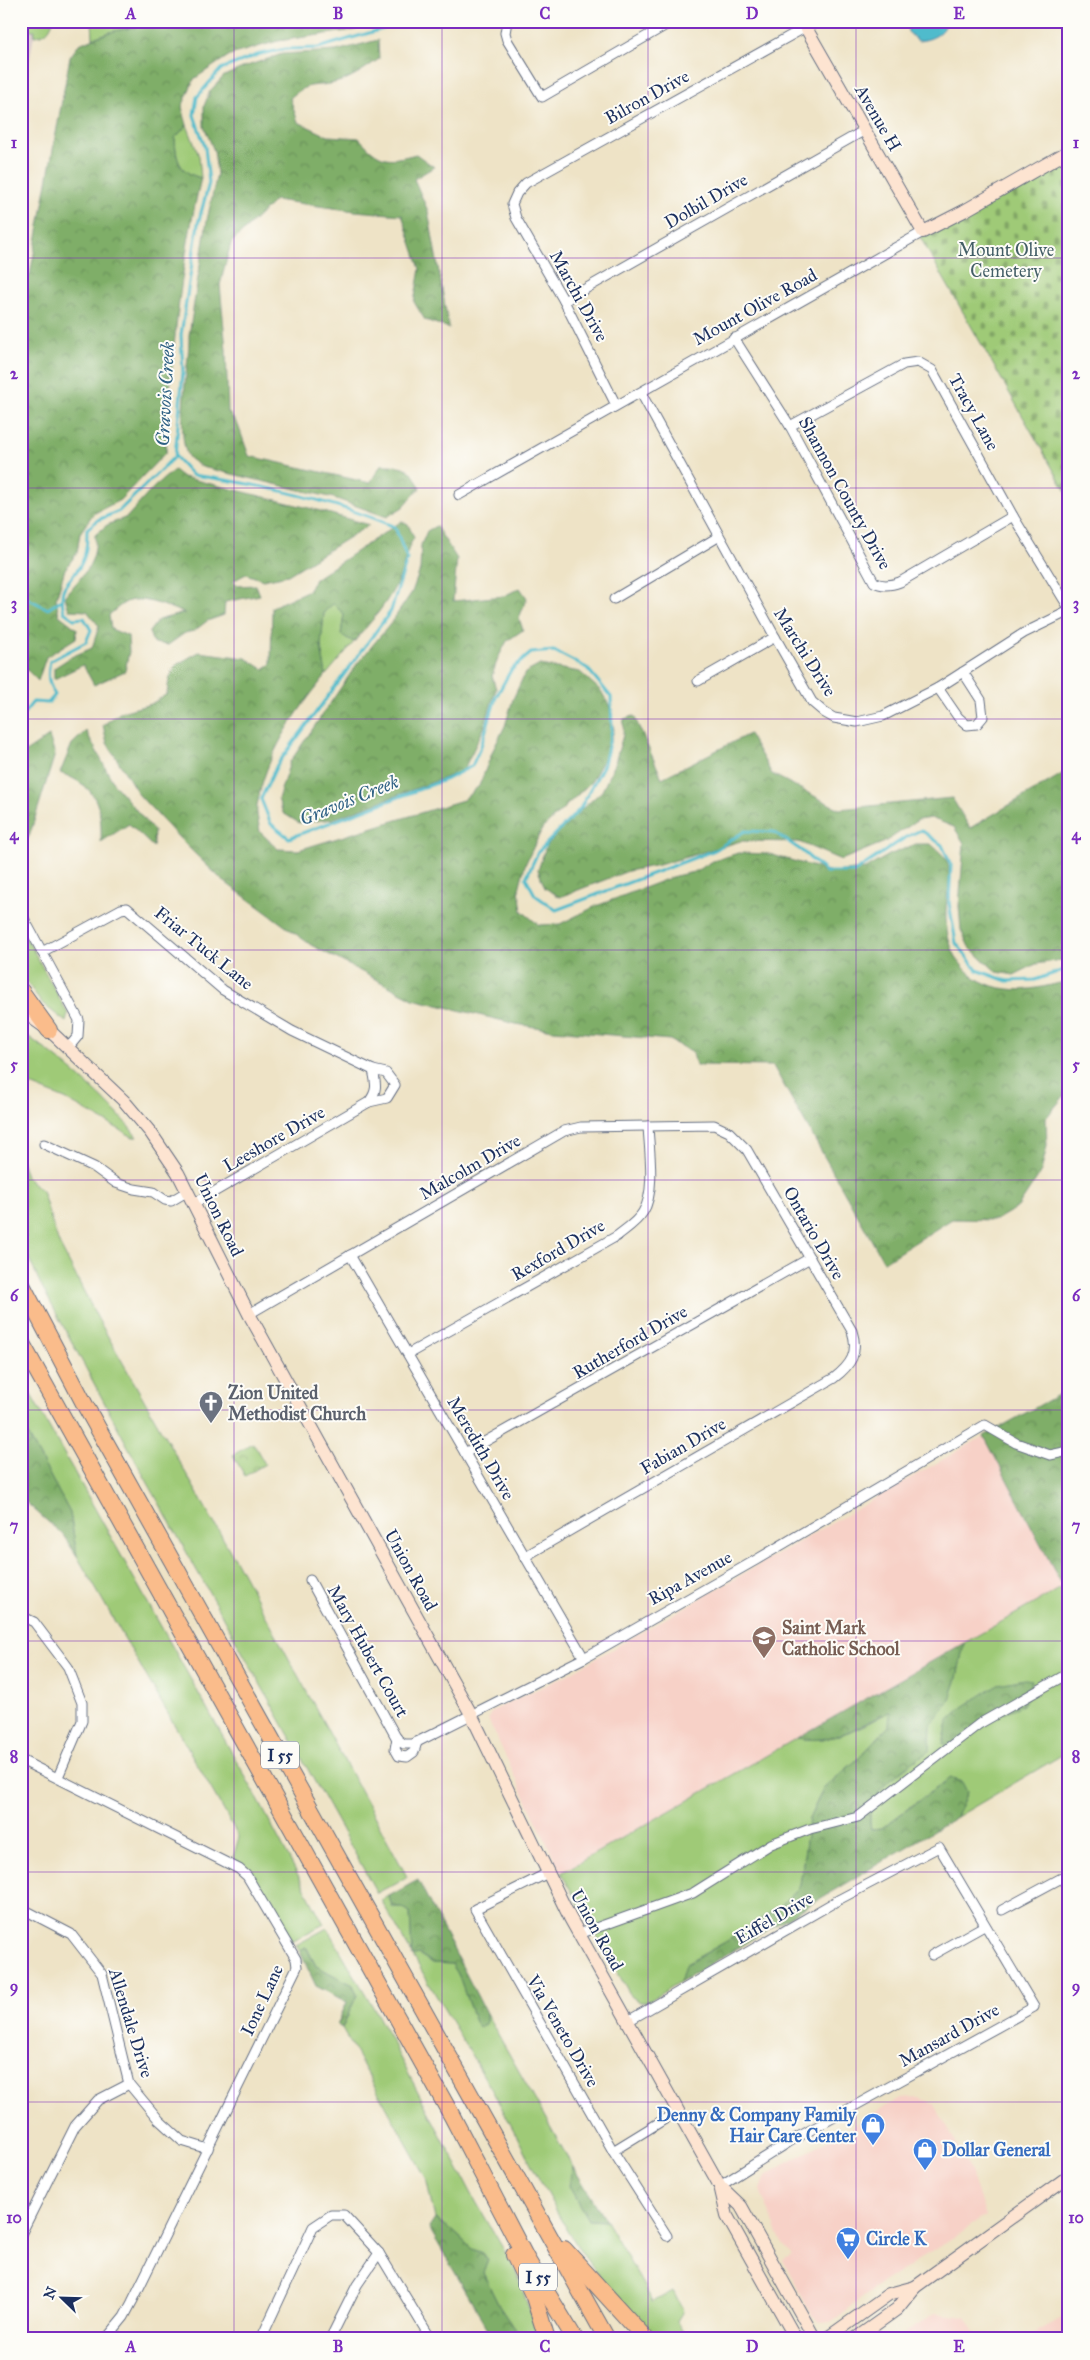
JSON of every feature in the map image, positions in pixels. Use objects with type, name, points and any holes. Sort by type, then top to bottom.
[{"type":"highway","points":[[21,991],[49,1030]]},
{"type":"highway","name":"I 55","points":[[21,1283],[73,1383],[607,2339]]},
{"type":"highway","name":"I 55","points":[[21,1342],[452,2116],[503,2215],[575,2339]]},
{"type":"highway","points":[[503,2215],[507,2240],[534,2297],[547,2339]]},
{"type":"highway","points":[[543,2224],[646,2339]]},
{"type":"main road","name":"Avenue H","points":[[804,24],[923,232]]},
{"type":"main road","name":"Mount Olive Road","points":[[923,232],[964,211],[1069,151]]},
{"type":"main road","name":"Union Road","points":[[21,1010],[49,1030],[124,1101],[152,1133],[195,1203],[248,1314],[472,1714],[579,1934],[720,2186],[727,2216],[796,2339]]},
{"type":"main road","points":[[855,2339],[897,2309],[915,2287],[1069,2176]]},
{"type":"main road","name":"Union Road","points":[[720,2186],[741,2206],[815,2339]]},
{"type":"main road","points":[[826,2339],[888,2294],[915,2287]]},
{"type":"street","points":[[507,21],[505,33],[508,40],[542,97],[673,21]]},
{"type":"street","name":"Bilron Drive","points":[[512,204],[517,193],[526,183],[804,24]]},
{"type":"street","name":"Dolbil Drive","points":[[564,301],[865,130]]},
{"type":"street","name":"Marchi Drive","points":[[512,204],[516,218],[564,301],[616,405]]},
{"type":"street","name":"Mount Olive Road","points":[[459,495],[923,232]]},
{"type":"street","name":"Shannon County Drive","points":[[734,338],[790,426],[874,582],[879,585],[894,585],[1013,516]]},
{"type":"street","name":"Tracy Lane","points":[[790,426],[904,364],[918,362],[932,370],[1013,516],[1069,609]]},
{"type":"street","name":"Marchi Drive","points":[[641,393],[718,537],[812,702],[834,718],[857,722],[871,720],[938,688],[1024,633],[1069,609]]},
{"type":"street","points":[[614,599],[718,537]]},
{"type":"street","points":[[698,681],[774,637]]},
{"type":"street","points":[[938,688],[958,717],[967,725],[977,724],[983,717],[983,706],[963,672]]},
{"type":"street","name":"Friar Tuck Lane","points":[[42,952],[121,909],[127,908],[224,990],[292,1031],[372,1070]]},
{"type":"street","points":[[21,913],[80,1020],[78,1036],[69,1048]]},
{"type":"street","points":[[369,1102],[376,1093],[372,1070]]},
{"type":"street","name":"Leeshore Drive","points":[[195,1203],[369,1102],[387,1098],[395,1085],[392,1079],[386,1073],[372,1070]]},
{"type":"street","name":"Rexford Drive","points":[[408,1354],[618,1236],[636,1221],[645,1210],[650,1191],[648,1126]]},
{"type":"street","name":"Malcolm Drive","points":[[248,1314],[564,1131],[580,1127],[714,1126],[729,1132]]},
{"type":"street","name":"Ontario Drive","points":[[729,1132],[747,1150],[852,1331],[855,1342],[853,1358]]},
{"type":"street","points":[[44,1144],[94,1167],[116,1183],[134,1189],[153,1192],[165,1200],[171,1201],[188,1191]]},
{"type":"street","name":"Meredith Drive","points":[[350,1255],[584,1658]]},
{"type":"street","name":"Rutherford Drive","points":[[466,1453],[810,1258]]},
{"type":"street","name":"Fabian Drive","points":[[524,1556],[834,1378],[853,1358]]},
{"type":"street","name":"Ripa Avenue","points":[[404,1744],[417,1742],[584,1658],[986,1425],[1016,1443],[1050,1455],[1069,1451]]},
{"type":"street","name":"Mary Hubert Court","points":[[310,1580],[396,1738],[404,1744]]},
{"type":"street","points":[[21,1616],[34,1622],[68,1667],[82,1703],[82,1721],[58,1777]]},
{"type":"street","points":[[579,1934],[693,1893],[771,1844],[810,1829],[858,1817],[979,1724],[1069,1673]]},
{"type":"street","name":"Mary Hubert Court","points":[[396,1738],[395,1750],[399,1756],[407,1757],[414,1752],[417,1742]]},
{"type":"street","name":"Ione Lane","points":[[21,1760],[239,1869],[247,1876],[296,1959],[297,1968],[132,2302],[124,2318],[106,2339]]},
{"type":"street","name":"Mansard Drive","points":[[720,2186],[760,2159],[1034,2007],[984,1926],[939,1846]]},
{"type":"street","name":"Eiffel Drive","points":[[628,2021],[840,1899],[939,1846]]},
{"type":"street","name":"Via Veneto Drive","points":[[548,1873],[475,1909],[613,2151],[667,2236]]},
{"type":"street","points":[[1002,1910],[1069,1874]]},
{"type":"street","name":"Allendale Drive","points":[[21,1908],[71,1934],[102,1974],[129,2084],[159,2120],[182,2141],[208,2149]]},
{"type":"street","points":[[932,1955],[984,1926]]},
{"type":"street","points":[[21,2234],[75,2126],[98,2100],[129,2084]]},
{"type":"street","points":[[613,2151],[678,2111]]},
{"type":"street","points":[[261,2339],[313,2227],[331,2215],[344,2215],[379,2253],[431,2339]]},
{"type":"street","points":[[330,2339],[357,2285],[379,2253]]},
{"type":"shaded area","points":[[21,30],[35,30],[21,108]]},
{"type":"shaded area","name":"Saint Mark Catholic School","points":[[984,1436],[1063,1587],[561,1873],[488,1719],[492,1711],[565,1676]]},
{"type":"shaded area","points":[[919,2098],[933,2103],[967,2163],[986,2216],[878,2286],[831,2322],[820,2323],[812,2316],[783,2260],[792,2255],[782,2243],[760,2190],[765,2176],[899,2099]]},
{"type":"shaded area","points":[[935,2313],[966,2317],[979,2339],[897,2339]]},
{"type":"shaded area","points":[[1069,2314],[1069,2339],[1024,2339]]},
{"type":"green space","points":[[21,21],[53,21],[46,32],[34,36],[35,30],[21,30]]},
{"type":"green space","points":[[92,21],[163,21],[110,32],[93,38]]},
{"type":"green space","points":[[163,21],[382,21],[354,30],[278,41],[230,55],[194,79],[182,107],[187,125],[175,138],[176,152],[180,164],[187,172],[201,178],[182,280],[166,452],[120,500],[93,514],[80,533],[77,553],[65,569],[56,599],[59,615],[77,629],[76,638],[46,657],[38,681],[21,664],[21,280],[30,275],[70,57],[79,44],[110,32]]},
{"type":"green space","points":[[378,40],[379,59],[363,70],[340,81],[307,87],[290,98],[298,122],[328,136],[359,138],[384,158],[390,159],[416,154],[434,167],[414,179],[428,211],[449,328],[425,320],[414,302],[420,269],[402,215],[355,211],[275,200],[231,243],[220,285],[226,350],[228,412],[238,425],[249,456],[370,483],[381,465],[406,468],[413,475],[420,488],[403,507],[387,517],[334,498],[202,467],[189,458],[185,448],[183,433],[189,335],[207,220],[217,174],[214,151],[204,126],[204,106],[210,91],[224,76],[282,54],[336,51]]},
{"type":"green space","points":[[187,125],[199,156],[201,178],[187,172],[183,168],[176,152],[175,138]]},
{"type":"green space","name":"Mount Olive Cemetery","points":[[1069,154],[1069,497],[920,237]]},
{"type":"green space","points":[[174,470],[183,477],[317,510],[369,525],[288,575],[263,580],[246,574],[233,581],[237,586],[256,585],[260,595],[225,602],[224,615],[207,621],[194,631],[185,633],[168,645],[153,643],[149,632],[158,620],[184,613],[145,600],[126,602],[109,615],[111,629],[128,636],[129,652],[125,671],[94,685],[83,665],[54,679],[54,668],[71,657],[92,648],[99,626],[87,611],[69,610],[65,597],[91,562],[94,554],[95,535],[107,525],[127,517],[154,487]]},
{"type":"green space","points":[[402,521],[408,524],[414,538],[400,576],[383,605],[354,642],[341,635],[344,614],[333,604],[324,612],[321,646],[326,675],[303,704],[274,753],[261,788],[257,806],[260,832],[278,849],[298,850],[463,800],[479,786],[525,673],[540,665],[580,672],[601,691],[610,707],[614,730],[606,755],[591,782],[542,829],[525,865],[519,889],[522,911],[539,925],[560,924],[596,906],[675,876],[694,872],[713,861],[738,853],[769,854],[832,872],[865,869],[889,855],[916,844],[931,844],[944,857],[949,866],[946,926],[954,952],[960,964],[969,973],[980,981],[993,986],[1015,990],[1038,988],[1069,981],[1069,1090],[1046,1118],[1047,1146],[1041,1172],[1018,1207],[996,1220],[952,1219],[884,1262],[773,1066],[696,1065],[693,1053],[670,1040],[553,1030],[516,1024],[413,999],[311,945],[222,880],[139,795],[107,743],[103,725],[121,712],[151,704],[167,694],[169,679],[176,665],[199,652],[246,658],[263,669],[271,664],[272,607],[309,590],[315,579]]},
{"type":"green space","points":[[436,526],[457,559],[453,601],[504,596],[520,588],[527,598],[519,618],[523,630],[507,641],[498,658],[492,676],[496,689],[484,728],[463,771],[333,819],[299,823],[283,813],[278,799],[290,762],[357,664],[391,623],[412,592],[420,570],[421,545],[427,531]]},
{"type":"green space","points":[[333,603],[344,614],[341,635],[354,642],[326,675],[321,646],[324,612]]},
{"type":"green space","points":[[634,716],[662,778],[749,734],[772,774],[839,809],[952,798],[970,828],[1069,770],[1069,959],[1036,964],[1014,975],[997,972],[969,947],[961,930],[959,906],[964,843],[954,827],[931,818],[918,820],[885,842],[841,860],[799,842],[741,841],[659,865],[628,871],[560,897],[545,888],[538,870],[546,846],[573,817],[602,791],[614,766],[623,735],[624,719]]},
{"type":"green space","points":[[86,731],[114,784],[154,831],[153,847],[129,824],[101,842],[100,817],[95,798],[82,784],[60,773],[72,744]]},
{"type":"green space","points":[[49,736],[55,754],[30,834],[21,852],[21,755]]},
{"type":"green space","points":[[21,928],[68,1014],[66,1022],[43,1004],[21,975]]},
{"type":"green space","points":[[21,1031],[83,1080],[112,1107],[137,1137],[133,1137],[65,1099],[21,1081]]},
{"type":"green space","points":[[21,1160],[26,1176],[42,1191],[58,1241],[98,1319],[237,1563],[407,1877],[377,1893],[139,1467],[40,1283],[21,1241]]},
{"type":"green space","points":[[21,1377],[254,1792],[324,1924],[292,1941],[252,1872],[233,1858],[239,1837],[77,1556],[70,1513],[21,1422]]},
{"type":"green space","points":[[1069,1389],[1069,1574],[1059,1579],[984,1436]]},
{"type":"green space","points":[[21,1422],[70,1513],[77,1556],[63,1535],[21,1498]]},
{"type":"green space","points":[[253,1443],[265,1464],[245,1476],[233,1455]]},
{"type":"green space","points":[[1069,1574],[1069,1743],[1064,1746],[1067,1752],[957,1817],[967,1792],[930,1792],[882,1828],[871,1829],[870,1815],[873,1803],[879,1792],[887,1782],[929,1750],[931,1725],[949,1702],[957,1678],[964,1643],[1063,1587],[1059,1579]]},
{"type":"green space","points":[[964,1643],[957,1678],[949,1702],[931,1725],[930,1750],[887,1783],[873,1803],[870,1816],[871,1829],[882,1828],[950,1778],[962,1782],[967,1792],[957,1817],[680,1982],[685,1965],[727,1941],[782,1905],[800,1886],[809,1819],[823,1789],[860,1757],[889,1726],[890,1712],[835,1736],[824,1739],[797,1738]]},
{"type":"green space","points":[[1025,1679],[1032,1680],[1029,1695],[1023,1705],[999,1715],[951,1744],[943,1744],[948,1721],[963,1707],[998,1684]]},
{"type":"green space","points":[[891,1711],[889,1726],[860,1757],[823,1789],[809,1819],[800,1886],[782,1905],[727,1941],[686,1964],[680,1982],[647,2002],[639,2002],[631,1996],[561,1873],[797,1738],[810,1740],[834,1737]]},
{"type":"green space","points":[[418,1880],[486,2013],[486,2023],[480,2028],[475,2022],[458,1974],[452,1964],[433,1963],[419,1954],[412,1956],[410,1912],[402,1907],[392,1907],[389,1896]]},
{"type":"green space","points":[[389,1896],[392,1907],[402,1907],[410,1912],[412,1954],[381,1900]]},
{"type":"green space","points":[[327,1928],[376,2012],[475,2200],[515,2269],[540,2339],[521,2339],[499,2306],[483,2273],[488,2260],[483,2253],[472,2249],[452,2230],[435,2219],[426,2178],[342,2028],[357,1995],[353,1985],[316,1966],[307,1948],[300,1952],[296,1945]]},
{"type":"green space","points":[[306,1947],[316,1966],[353,1985],[357,1995],[342,2028],[337,2025],[347,2002],[316,1986],[300,1952]]},
{"type":"green space","points":[[418,1954],[433,1963],[452,1964],[458,1974],[475,2022],[486,2023],[486,2013],[573,2167],[569,2186],[588,2220],[606,2221],[653,2302],[673,2291],[683,2311],[677,2321],[688,2339],[658,2339],[633,2315],[596,2273],[567,2230],[506,2115],[412,1955]]},
{"type":"green space","points":[[573,2167],[606,2221],[588,2220],[569,2186]]},
{"type":"green space","points":[[435,2219],[452,2230],[472,2249],[483,2253],[488,2260],[483,2273],[499,2306],[521,2339],[494,2339],[429,2228]]},
{"type":"water","points":[[907,21],[947,21],[943,30],[936,36],[918,41],[908,32]]},
{"type":"waterway","name":"Gravois Creek","points":[[410,21],[318,48],[286,49],[260,54],[221,69],[197,97],[194,115],[205,147],[209,183],[198,224],[181,335],[183,372],[175,456],[192,475],[295,494],[371,517],[395,527],[407,559],[391,611],[277,765],[261,799],[271,824],[289,838],[447,779],[472,766],[481,746],[496,697],[511,670],[531,653],[554,651],[587,668],[611,697],[612,730],[604,764],[580,809],[538,852],[526,878],[535,895],[556,910],[715,850],[745,831],[774,832],[802,851],[826,872],[854,872],[906,837],[921,830],[942,845],[951,865],[949,903],[956,943],[977,970],[1007,981],[1035,980],[1069,968]]},
{"type":"waterway","points":[[21,717],[33,702],[48,703],[55,695],[49,679],[50,661],[86,642],[91,630],[84,618],[74,619],[64,612],[62,602],[63,589],[77,571],[84,556],[87,529],[98,520],[119,511],[175,456]]},
{"type":"waterway","points":[[21,593],[23,596],[48,609],[61,600]]},
{"type":"waterway","points":[[21,747],[24,755],[21,780]]},
{"type":"place","name":"Zion United Methodist Church","points":[[211,1424]]},
{"type":"place","name":"Saint Mark Catholic School","points":[[764,1659]]},
{"type":"place","name":"Denny & Company Family Hair Care Center","points":[[873,2146]]},
{"type":"place","name":"Dollar General","points":[[925,2171]]},
{"type":"place","name":"Circle K","points":[[848,2260]]}]
